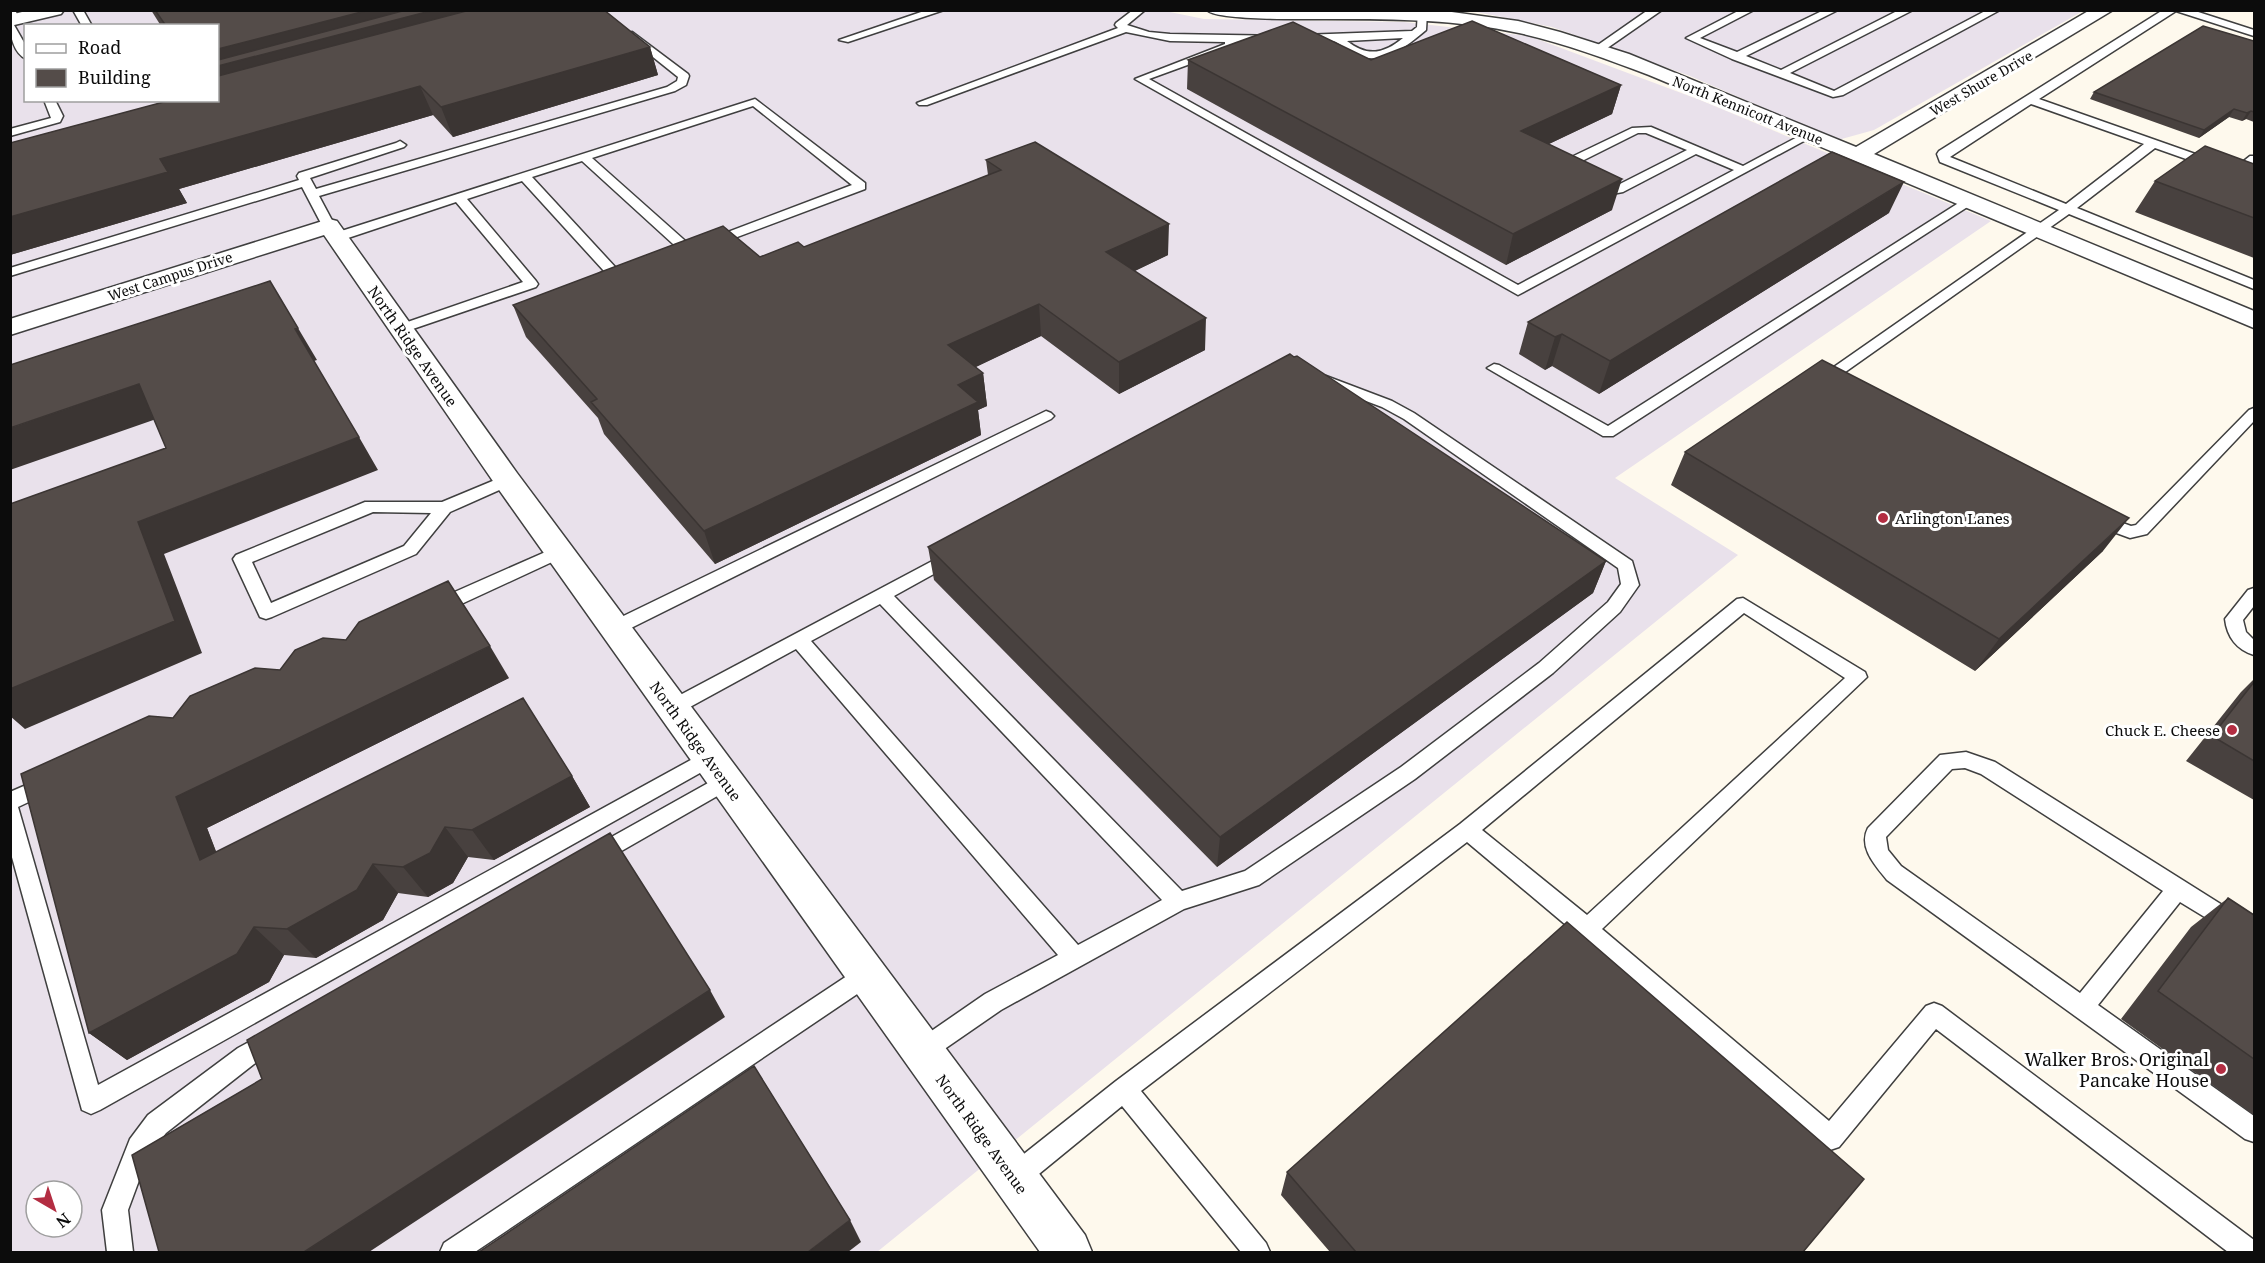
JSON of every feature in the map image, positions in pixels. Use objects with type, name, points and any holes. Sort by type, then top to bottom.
[{"type":"street","points":[[12,20],[55,10]]},
{"type":"street","name":"North Kennicott Avenue","points":[[1216,10],[1273,14],[1422,14],[1517,27],[1599,49],[2254,320]]},
{"type":"street","name":"West Shure Drive","points":[[1857,155],[2104,10]]},
{"type":"street","name":"West Campus Drive","points":[[10,327],[333,231]]},
{"type":"street","name":"North Ridge Avenue","points":[[333,231],[507,480],[1068,1252]]},
{"type":"lane","points":[[78,10],[86,24]]},
{"type":"lane","points":[[844,40],[939,10]]},
{"type":"lane","points":[[1140,10],[1120,25],[1125,29],[1171,37],[1384,38],[1415,34]]},
{"type":"lane","points":[[1599,49],[1620,37],[1644,16],[1657,10]]},
{"type":"lane","points":[[1749,10],[1691,38],[1827,92],[1839,93],[1995,10]]},
{"type":"lane","points":[[1736,57],[1833,10]]},
{"type":"lane","points":[[1781,74],[1908,10]]},
{"type":"lane","points":[[2171,10],[1943,154],[1944,159],[2254,285]]},
{"type":"lane","points":[[2180,10],[2254,33]]},
{"type":"lane","points":[[1338,38],[1353,52],[1365,56],[1379,56],[1402,45],[1422,28],[1422,14]]},
{"type":"lane","points":[[12,20],[14,42],[24,54]]},
{"type":"lane","points":[[312,194],[660,93],[682,83],[684,76],[623,28]]},
{"type":"lane","points":[[923,103],[1125,29]]},
{"type":"lane","points":[[1230,38],[1230,46],[1140,79],[1518,291],[1809,135]]},
{"type":"lane","points":[[2030,100],[2237,173],[2254,159]]},
{"type":"lane","points":[[10,133],[56,120],[57,116],[50,102]]},
{"type":"lane","points":[[400,146],[303,176],[333,231],[459,197],[755,102],[861,186],[689,251],[584,157]]},
{"type":"lane","points":[[1696,150],[1619,189],[1608,191],[1567,172],[1563,166],[1636,130],[1647,129],[1743,170]]},
{"type":"lane","points":[[1857,397],[1834,384],[1831,378],[1836,372],[2067,210],[2153,143]]},
{"type":"lane","points":[[524,176],[612,272],[580,287]]},
{"type":"lane","points":[[10,272],[305,182]]},
{"type":"lane","points":[[401,329],[535,286],[459,197]]},
{"type":"lane","points":[[1494,368],[1608,433],[1968,201]]},
{"type":"lane","points":[[922,1051],[993,1002],[1178,902],[1252,878],[1408,773],[1546,668],[1614,607],[1630,585],[1626,566],[1409,416],[1387,404],[1309,377]]},
{"type":"lane","points":[[2088,515],[2109,526],[2130,532],[2141,530],[2254,413]]},
{"type":"lane","points":[[615,628],[1046,416]]},
{"type":"lane","points":[[444,508],[410,550],[266,612],[242,559],[371,506],[444,508],[507,480]]},
{"type":"lane","points":[[672,708],[965,550]]},
{"type":"lane","points":[[420,615],[560,552]]},
{"type":"lane","points":[[2254,594],[2234,619],[2235,632],[2245,644],[2254,648]]},
{"type":"lane","points":[[882,595],[1178,902]]},
{"type":"lane","points":[[1014,1178],[1124,1089],[1467,830],[1743,604],[1858,677],[1587,929]]},
{"type":"lane","points":[[799,640],[1075,958]]},
{"type":"lane","points":[[2254,937],[1988,768],[1966,760],[1947,761],[1875,834],[1878,853],[1894,873],[2254,1130]]},
{"type":"lane","points":[[10,811],[91,1102],[717,769]]},
{"type":"lane","points":[[583,863],[717,769]]},
{"type":"lane","points":[[10,801],[64,776]]},
{"type":"lane","points":[[1467,830],[1587,929],[1830,1138],[1934,1014],[2249,1252]]},
{"type":"lane","points":[[2083,1007],[2178,888]]},
{"type":"lane","points":[[453,1252],[867,975]]},
{"type":"lane","points":[[120,1252],[115,1210],[139,1148],[157,1124],[246,1056],[287,1032]]},
{"type":"lane","points":[[1124,1089],[1257,1252]]},
{"type":"shaded area","points":[[1160,10],[1204,19],[1404,22],[1529,36],[1700,100],[1991,221],[1615,478],[1738,555],[877,1252],[11,1252],[10,11]]},
{"type":"shaded area","points":[[1471,11],[2083,11],[1874,130],[1838,140],[1690,76],[1552,27]]},
{"type":"building","points":[[155,10],[369,10],[219,49],[219,24],[165,24]]},
{"type":"building","points":[[406,10],[434,10],[219,66],[219,60]]},
{"type":"building","points":[[470,10],[604,10],[650,47],[441,107],[420,86],[160,159],[168,172],[10,217],[10,143],[164,102],[219,102],[219,76]]},
{"type":"building","points":[[1472,21],[1621,85],[1521,131],[1622,179],[1513,234],[1188,60],[1293,22],[1371,60]]},
{"type":"building","points":[[2203,26],[2254,41],[2254,112],[2247,113],[2234,109],[2204,130],[2094,92]]},
{"type":"building","points":[[1035,142],[1169,224],[1106,252],[1206,318],[1119,362],[1039,304],[948,345],[983,373],[958,385],[978,402],[704,531],[591,402],[597,399],[513,305],[723,226],[760,257],[798,242],[804,247],[1001,170],[986,160]]},
{"type":"building","points":[[2205,146],[2254,164],[2254,218],[2155,181]]},
{"type":"building","points":[[1832,152],[1904,182],[1610,361],[1562,334],[1555,337],[1528,322]]},
{"type":"building","points":[[270,281],[298,328],[295,329],[359,437],[138,522],[175,621],[10,689],[10,504],[166,448],[139,384],[10,428],[10,365]]},
{"type":"building","points":[[1290,354],[1297,356],[1606,561],[1220,837],[928,547]]},
{"type":"building","name":"Arlington Lanes","points":[[1822,360],[2129,518],[1999,639],[1685,452]]},
{"type":"building","points":[[448,581],[490,646],[176,797],[200,860],[523,698],[572,776],[472,830],[445,827],[430,853],[403,867],[373,864],[357,890],[287,929],[254,927],[237,954],[89,1033],[21,774],[149,716],[173,718],[190,696],[255,668],[280,670],[295,650],[323,638],[346,640],[359,622]]},
{"type":"building","points":[[2254,682],[2254,761],[2212,736]]},
{"type":"building","points":[[610,833],[710,990],[304,1252],[159,1252],[132,1155],[262,1079],[247,1040]]},
{"type":"building","points":[[2228,898],[2254,915],[2254,1059],[2158,991]]},
{"type":"building","points":[[1567,922],[1864,1179],[1803,1252],[1356,1252],[1287,1172]]},
{"type":"building","points":[[754,1066],[850,1220],[808,1252],[479,1252]]},
{"type":"place","name":"Arlington Lanes","points":[[1883,518]]},
{"type":"place","name":"Chuck E. Cheese","points":[[2232,730]]},
{"type":"place","name":"Walker Bros. Original Pancake House","points":[[2221,1069]]}]
